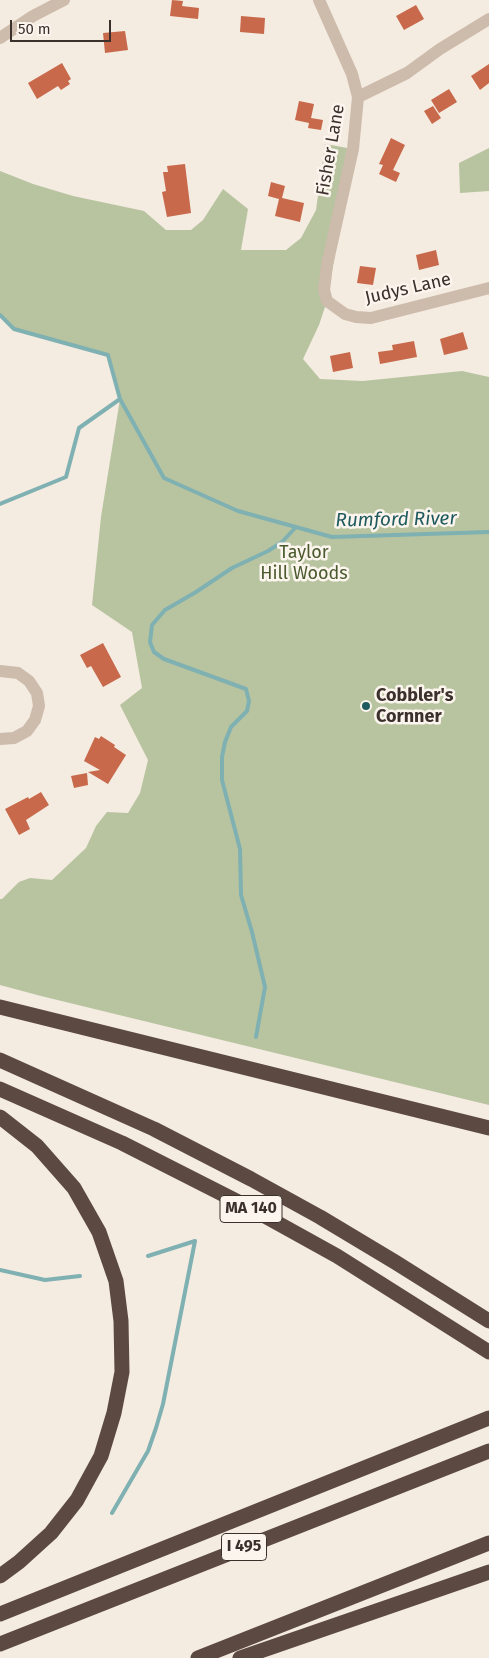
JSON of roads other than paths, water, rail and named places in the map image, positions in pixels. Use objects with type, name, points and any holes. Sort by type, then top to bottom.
[{"type":"highway","points":[[0,1007],[489,1128]]},
{"type":"highway","points":[[0,1060],[154,1129],[251,1179],[396,1262],[489,1321]]},
{"type":"highway","name":"MA 140","points":[[0,1088],[122,1143],[254,1210],[337,1256],[489,1352]]},
{"type":"highway","points":[[0,1117],[38,1146],[74,1188],[99,1232],[116,1281],[121,1321],[122,1372],[114,1413],[101,1456],[78,1500],[51,1533],[19,1562],[0,1576]]},
{"type":"highway","points":[[0,1614],[489,1418]]},
{"type":"highway","name":"I 495","points":[[0,1644],[489,1451]]},
{"type":"highway","points":[[198,1658],[489,1543]]},
{"type":"highway","points":[[240,1658],[489,1572]]},
{"type":"street","points":[[0,38],[33,16],[64,0]]},
{"type":"street","name":"Fisher Lane","points":[[319,0],[352,74],[358,97],[353,149],[327,265],[325,283]]},
{"type":"street","points":[[358,97],[407,73],[440,49],[489,19]]},
{"type":"street","name":"Judys Lane","points":[[325,283],[324,290],[327,301],[345,314],[371,318],[489,288]]},
{"type":"street","points":[[0,671],[18,673],[29,681],[36,692],[39,706],[35,720],[26,731],[14,738],[0,739]]},
{"type":"waterway","name":"Rumford River","points":[[0,315],[14,329],[108,355],[120,399],[164,478],[238,511],[332,537],[489,532]]},
{"type":"waterway","name":"Rumford River","points":[[0,504],[66,477],[79,428],[120,399]]},
{"type":"waterway","points":[[256,1037],[265,987],[241,895],[240,849],[222,780],[222,757],[225,742],[231,727],[247,711],[249,701],[246,689],[164,659],[154,652],[150,642],[152,625],[165,610],[232,568],[268,551],[282,542],[296,527]]},
{"type":"waterway","points":[[112,1513],[148,1451],[156,1428],[163,1404],[195,1241],[148,1256]]},
{"type":"waterway","points":[[0,1270],[45,1280],[80,1276]]},
{"type":"place","name":"Cobbler's Cornner","points":[[366,706]]},
{"type":"park label","name":"Taylor Hill Woods","points":[[304,563]]}]
